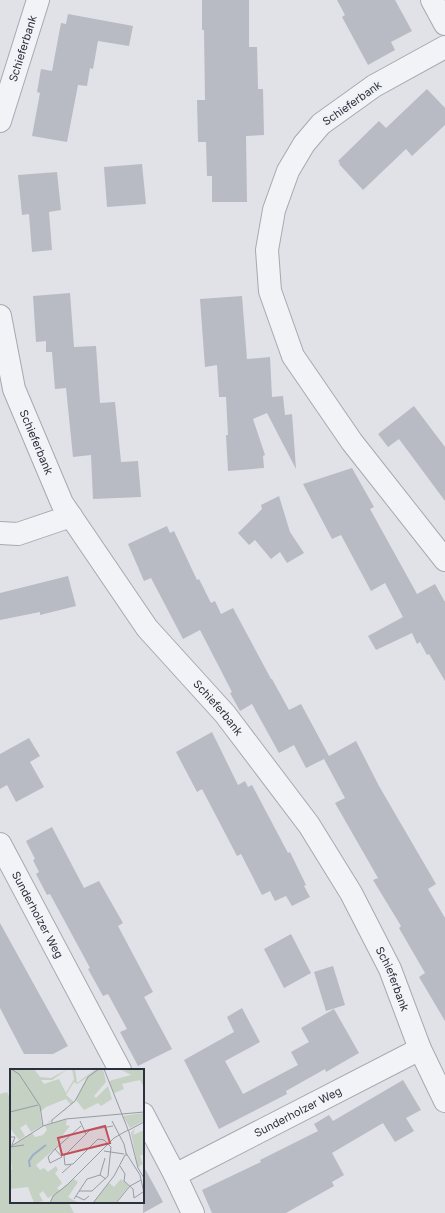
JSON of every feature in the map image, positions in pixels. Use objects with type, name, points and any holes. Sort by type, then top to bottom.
[{"type":"street","name":"Schieferbank","points":[[0,121],[38,0]]},
{"type":"street","points":[[432,0],[445,24]]},
{"type":"street","name":"Schieferbank","points":[[445,47],[374,86],[321,124],[304,144],[288,171],[274,210],[267,250],[270,291],[293,356],[352,442],[445,560]]},
{"type":"street","name":"Schieferbank","points":[[0,316],[14,389],[62,503],[147,628],[225,714],[308,825],[355,900],[390,970],[420,1049],[445,1101]]},
{"type":"street","points":[[0,533],[18,534],[71,516]]},
{"type":"street","name":"Sunderholzer Weg","points":[[0,844],[119,1069]]},
{"type":"street","name":"Sunderholzer Weg","points":[[175,1175],[420,1049]]},
{"type":"street","points":[[144,1116],[193,1213]]},
{"type":"green space","points":[[7,1092],[10,1098],[10,1203],[69,1203],[74,1213],[0,1213],[0,1094]]},
{"type":"building","points":[[202,0],[249,0],[249,47],[257,47],[258,89],[263,89],[264,135],[246,136],[247,202],[212,202],[212,176],[207,176],[206,142],[198,142],[197,100],[205,100]]},
{"type":"building","points":[[337,0],[395,0],[412,31],[391,42],[395,50],[368,65],[342,17],[345,15]]},
{"type":"building","points":[[68,14],[133,26],[129,46],[98,41],[93,69],[90,68],[87,86],[78,85],[67,142],[32,136],[40,93],[37,92],[41,69],[52,71],[61,23],[66,24]]},
{"type":"building","points":[[427,89],[445,108],[445,125],[412,156],[406,149],[363,190],[339,164],[340,163],[338,161],[379,121],[386,128]]},
{"type":"building","points":[[142,164],[146,204],[107,207],[104,167]]},
{"type":"building","points":[[57,172],[61,210],[49,212],[52,250],[32,252],[29,214],[22,215],[18,175]]},
{"type":"building","points":[[70,293],[74,347],[96,346],[100,403],[115,402],[121,462],[138,461],[141,497],[93,499],[91,455],[73,457],[66,388],[55,389],[52,352],[46,352],[46,341],[36,342],[33,296]]},
{"type":"building","points":[[242,296],[247,359],[270,357],[272,397],[283,396],[285,415],[292,414],[296,469],[267,413],[253,419],[265,455],[263,456],[264,468],[228,471],[226,397],[219,397],[217,365],[205,367],[200,299]]},
{"type":"building","points":[[414,406],[445,447],[445,501],[399,439],[388,447],[378,434]]},
{"type":"building","points":[[352,468],[374,507],[370,509],[417,594],[435,584],[445,602],[445,681],[420,642],[417,644],[412,633],[376,650],[368,636],[403,617],[385,583],[371,591],[341,535],[332,539],[303,484]]},
{"type":"building","points":[[279,496],[290,532],[304,553],[287,563],[280,552],[271,559],[255,540],[249,545],[238,533],[262,509],[261,505]]},
{"type":"building","points":[[167,526],[170,533],[174,531],[197,580],[199,579],[211,603],[215,601],[221,614],[233,608],[289,710],[301,704],[329,756],[356,741],[379,786],[436,884],[428,889],[445,918],[445,1021],[419,977],[425,973],[399,928],[401,926],[373,880],[378,878],[335,803],[345,798],[324,759],[306,768],[294,745],[279,753],[252,704],[240,711],[230,693],[232,692],[200,630],[183,639],[151,578],[144,581],[128,544]]},
{"type":"building","points":[[68,576],[76,606],[40,615],[40,612],[0,620],[0,593]]},
{"type":"building","points":[[212,732],[238,785],[245,781],[248,787],[252,785],[288,853],[290,852],[306,885],[304,886],[310,897],[292,906],[286,896],[275,901],[270,891],[262,895],[241,854],[237,856],[202,789],[197,792],[176,752]]},
{"type":"building","points":[[29,738],[40,756],[30,762],[44,787],[16,802],[7,785],[0,789],[0,754]]},
{"type":"building","points":[[52,827],[84,888],[99,881],[123,923],[118,926],[153,992],[144,997],[172,1049],[138,1066],[120,1032],[127,1029],[108,994],[103,996],[88,969],[90,968],[50,894],[47,895],[36,874],[39,872],[33,860],[35,859],[26,841]]},
{"type":"building","points":[[0,923],[68,1046],[53,1054],[24,1054],[0,1008]]},
{"type":"building","points":[[291,934],[311,973],[284,988],[264,949]]},
{"type":"building","points":[[333,966],[345,1005],[326,1011],[314,972]]},
{"type":"building","points":[[242,1008],[260,1042],[225,1061],[243,1094],[298,1065],[291,1052],[309,1042],[301,1028],[334,1009],[359,1053],[326,1072],[325,1069],[286,1091],[287,1094],[219,1129],[184,1060],[234,1032],[227,1017]]},
{"type":"building","points":[[403,1080],[421,1110],[406,1118],[414,1131],[395,1142],[383,1123],[332,1153],[344,1175],[332,1182],[334,1186],[286,1213],[212,1213],[202,1190],[261,1162],[260,1160],[318,1131],[314,1124],[329,1115],[333,1121]]},
{"type":"building","points":[[144,1167],[163,1202],[143,1213],[144,1203]]}]
